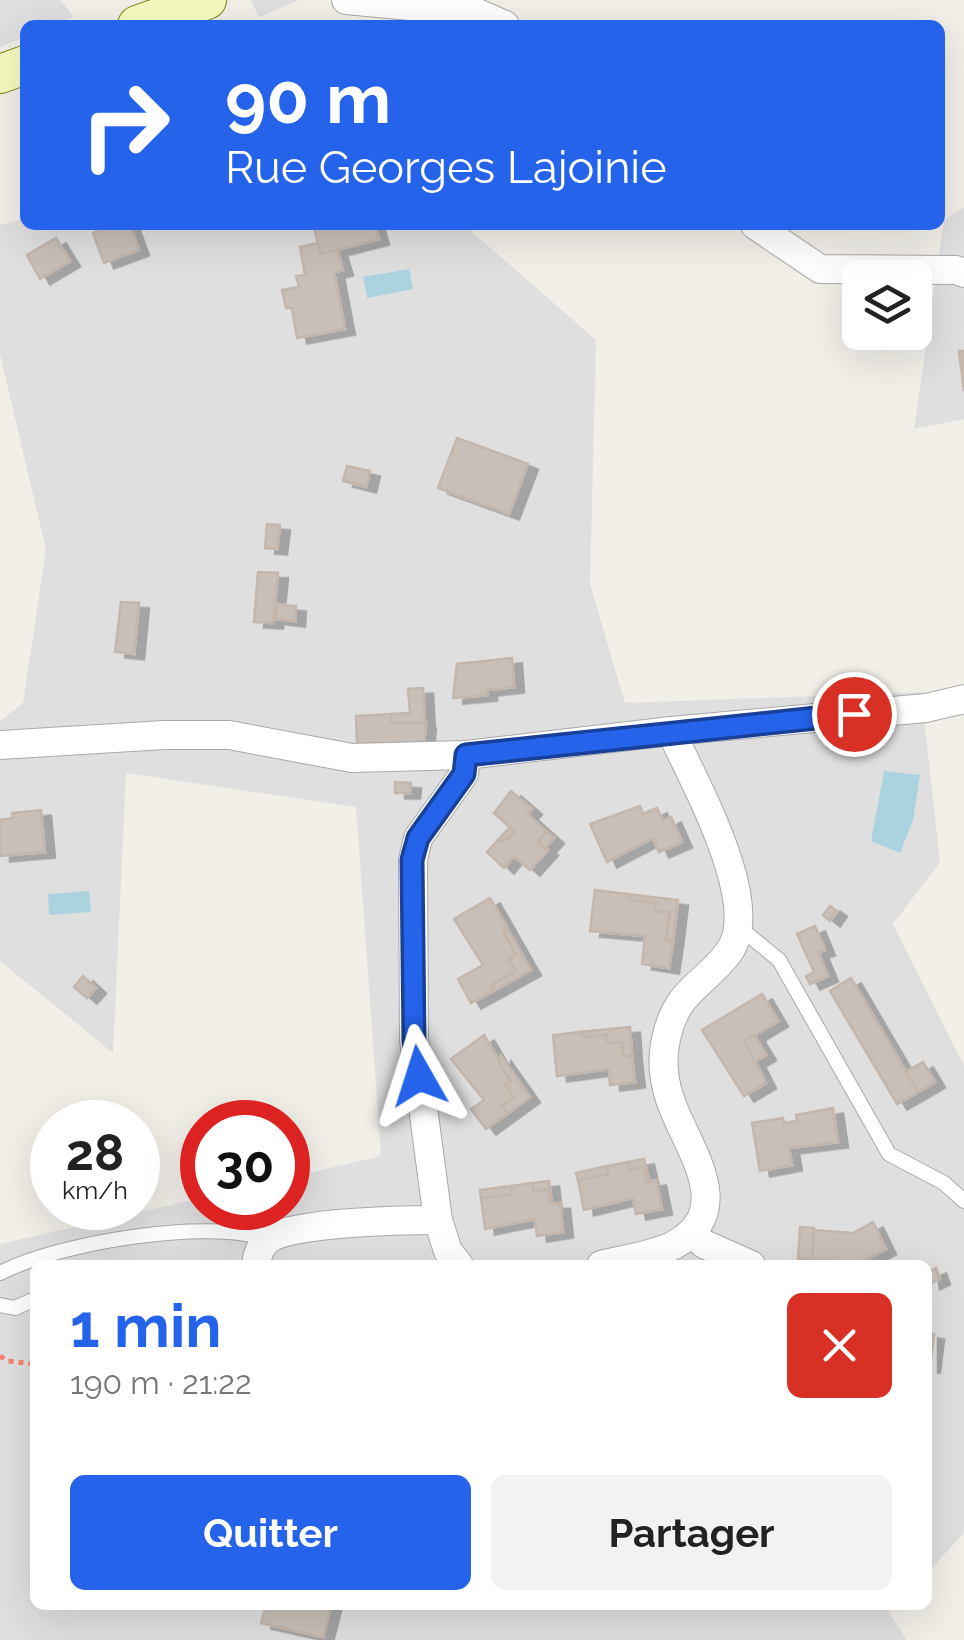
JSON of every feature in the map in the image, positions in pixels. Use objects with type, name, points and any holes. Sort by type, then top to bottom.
[{"type":"main road","points":[[151,20],[207,0]]},
{"type":"street","points":[[346,0],[474,12],[493,20]]},
{"type":"street","points":[[763,230],[820,268],[964,273]]},
{"type":"street","points":[[0,745],[91,738],[229,735],[352,758],[466,755],[671,731],[926,708],[964,700]]},
{"type":"street","points":[[619,1260],[672,1246],[692,1232],[703,1214],[706,1188],[698,1158],[669,1099],[664,1044],[685,994],[729,952],[740,928],[740,898],[730,866],[671,731]]},
{"type":"street","points":[[455,1260],[448,1252],[438,1220],[414,1040],[412,860],[418,838],[464,774],[466,755]]},
{"type":"street","points":[[262,1252],[288,1232],[395,1220],[438,1220]]},
{"type":"street","points":[[692,1232],[704,1244],[740,1260]]},
{"type":"lane","points":[[740,928],[779,960],[889,1154],[944,1183],[964,1201]]},
{"type":"lane","points":[[40,1260],[81,1247],[144,1235],[213,1230],[245,1232],[262,1252]]},
{"type":"lane","points":[[0,1273],[30,1263]]},
{"type":"lane","points":[[0,1305],[15,1308],[30,1301]]},
{"type":"path","points":[[0,1356],[30,1363]]},
{"type":"shaded area","points":[[0,0],[60,0],[74,17],[20,20],[20,39],[0,47]]},
{"type":"shaded area","points":[[251,0],[299,0],[259,17]]},
{"type":"shaded area","points":[[964,207],[964,419],[914,429],[925,350],[932,350],[932,304],[945,219]]},
{"type":"shaded area","points":[[20,219],[20,230],[470,230],[596,340],[590,584],[625,703],[921,692],[940,862],[893,924],[964,1066],[964,1533],[932,1568],[932,1260],[30,1260],[30,1610],[892,1610],[889,1613],[907,1640],[0,1640],[0,1244],[61,1230],[160,1230],[160,1208],[180,1203],[180,1230],[310,1230],[310,1173],[381,1156],[356,807],[126,773],[113,1053],[0,961],[0,721],[23,703],[46,550],[0,354],[0,225]]},
{"type":"water","points":[[409,269],[413,289],[367,298],[363,277]]},
{"type":"water","points":[[884,771],[920,775],[913,820],[900,853],[871,841]]},
{"type":"water","points":[[89,891],[91,912],[49,915],[48,894]]},
{"type":"building","points":[[132,230],[139,250],[104,263],[93,233]]},
{"type":"building","points":[[314,230],[376,230],[379,239],[321,254]]},
{"type":"building","points":[[56,238],[70,261],[40,279],[27,255]]},
{"type":"building","points":[[318,243],[321,254],[337,250],[343,270],[334,272],[345,329],[297,338],[292,308],[286,308],[282,290],[299,287],[296,276],[305,275],[300,247]]},
{"type":"building","points":[[959,351],[964,351],[964,391]]},
{"type":"building","points":[[457,438],[528,464],[509,514],[438,488]]},
{"type":"building","points":[[347,466],[370,471],[366,487],[343,481]]},
{"type":"building","points":[[267,524],[280,525],[277,549],[265,548]]},
{"type":"building","points":[[258,572],[278,573],[273,623],[254,622]]},
{"type":"building","points":[[121,602],[139,603],[134,654],[115,652]]},
{"type":"building","points":[[277,604],[296,606],[295,621],[276,619]]},
{"type":"building","points":[[512,658],[514,687],[487,690],[487,695],[453,698],[457,664]]},
{"type":"building","points":[[423,688],[425,723],[391,723],[391,714],[410,713],[408,689]]},
{"type":"building","points":[[391,714],[391,723],[426,723],[424,743],[357,744],[356,716]]},
{"type":"building","points":[[395,782],[411,783],[410,793],[395,793]]},
{"type":"building","points":[[511,791],[532,809],[527,814],[547,832],[538,842],[548,850],[530,870],[514,856],[504,868],[487,852],[498,840],[506,836],[508,839],[515,832],[494,813]]},
{"type":"building","points":[[640,806],[643,814],[657,808],[663,821],[671,817],[682,842],[659,852],[653,838],[607,862],[590,824]]},
{"type":"building","points":[[41,810],[45,852],[0,856],[0,820],[13,818],[12,813]]},
{"type":"building","points":[[510,827],[515,832],[500,842],[498,840]]},
{"type":"building","points":[[547,832],[554,838],[545,848],[538,842]]},
{"type":"building","points":[[595,890],[627,894],[632,900],[656,903],[655,911],[670,912],[666,940],[673,941],[669,968],[642,964],[645,936],[590,931]]},
{"type":"building","points":[[627,894],[678,900],[673,941],[666,940],[670,912],[655,911],[656,903],[632,900]]},
{"type":"building","points":[[490,898],[506,926],[504,933],[516,955],[509,959],[516,971],[492,985],[495,990],[471,1003],[458,979],[483,965],[454,919]]},
{"type":"building","points":[[830,906],[837,911],[830,921],[823,915]]},
{"type":"building","points":[[506,926],[531,970],[495,990],[492,985],[516,971],[509,959],[516,955],[504,933]]},
{"type":"building","points":[[815,926],[825,950],[818,952],[828,976],[810,984],[806,976],[814,972],[797,934]]},
{"type":"building","points":[[83,976],[96,988],[87,998],[74,987]]},
{"type":"building","points":[[851,978],[918,1092],[897,1104],[830,991]]},
{"type":"building","points":[[762,994],[778,1021],[745,1041],[766,1083],[744,1096],[702,1030]]},
{"type":"building","points":[[630,1027],[632,1056],[623,1056],[622,1042],[607,1043],[607,1035],[586,1037],[579,1032]]},
{"type":"building","points":[[579,1032],[586,1037],[607,1035],[607,1043],[622,1042],[623,1056],[632,1056],[635,1082],[610,1085],[609,1069],[557,1076],[553,1035]]},
{"type":"building","points":[[484,1035],[511,1081],[505,1085],[514,1097],[502,1106],[508,1113],[486,1129],[471,1109],[484,1100],[451,1059]]},
{"type":"building","points":[[754,1035],[766,1055],[754,1062],[745,1041]]},
{"type":"building","points":[[501,1056],[530,1097],[508,1113],[502,1106],[514,1097],[505,1085],[511,1081],[499,1064]]},
{"type":"building","points":[[923,1062],[935,1082],[918,1092],[906,1072]]},
{"type":"building","points":[[833,1108],[838,1142],[789,1148],[792,1165],[760,1171],[752,1123],[783,1118],[784,1123],[797,1121],[796,1115]]},
{"type":"building","points":[[644,1159],[649,1181],[646,1182],[644,1167],[629,1170],[628,1162]]},
{"type":"building","points":[[628,1162],[629,1170],[644,1167],[646,1182],[656,1180],[662,1209],[636,1214],[633,1198],[584,1210],[578,1180],[608,1174],[607,1166]]},
{"type":"building","points":[[607,1166],[608,1174],[578,1180],[576,1173]]},
{"type":"building","points":[[549,1181],[552,1204],[548,1189],[534,1192],[532,1183]]},
{"type":"building","points":[[532,1183],[534,1192],[548,1189],[550,1204],[560,1203],[563,1232],[537,1236],[535,1219],[485,1229],[481,1198],[512,1194],[511,1186]]},
{"type":"building","points":[[511,1186],[512,1194],[481,1198],[480,1190]]},
{"type":"building","points":[[873,1222],[886,1249],[865,1260],[812,1259],[814,1230],[853,1233]]},
{"type":"building","points":[[800,1227],[814,1228],[812,1259],[798,1259]]},
{"type":"building","points":[[936,1268],[940,1279],[932,1283],[932,1270]]},
{"type":"building","points":[[265,1610],[330,1610],[323,1637],[261,1623]]},
{"type":"route","points":[[419,1076],[414,1040],[412,860],[418,838],[464,774],[466,755],[854,714]]}]
